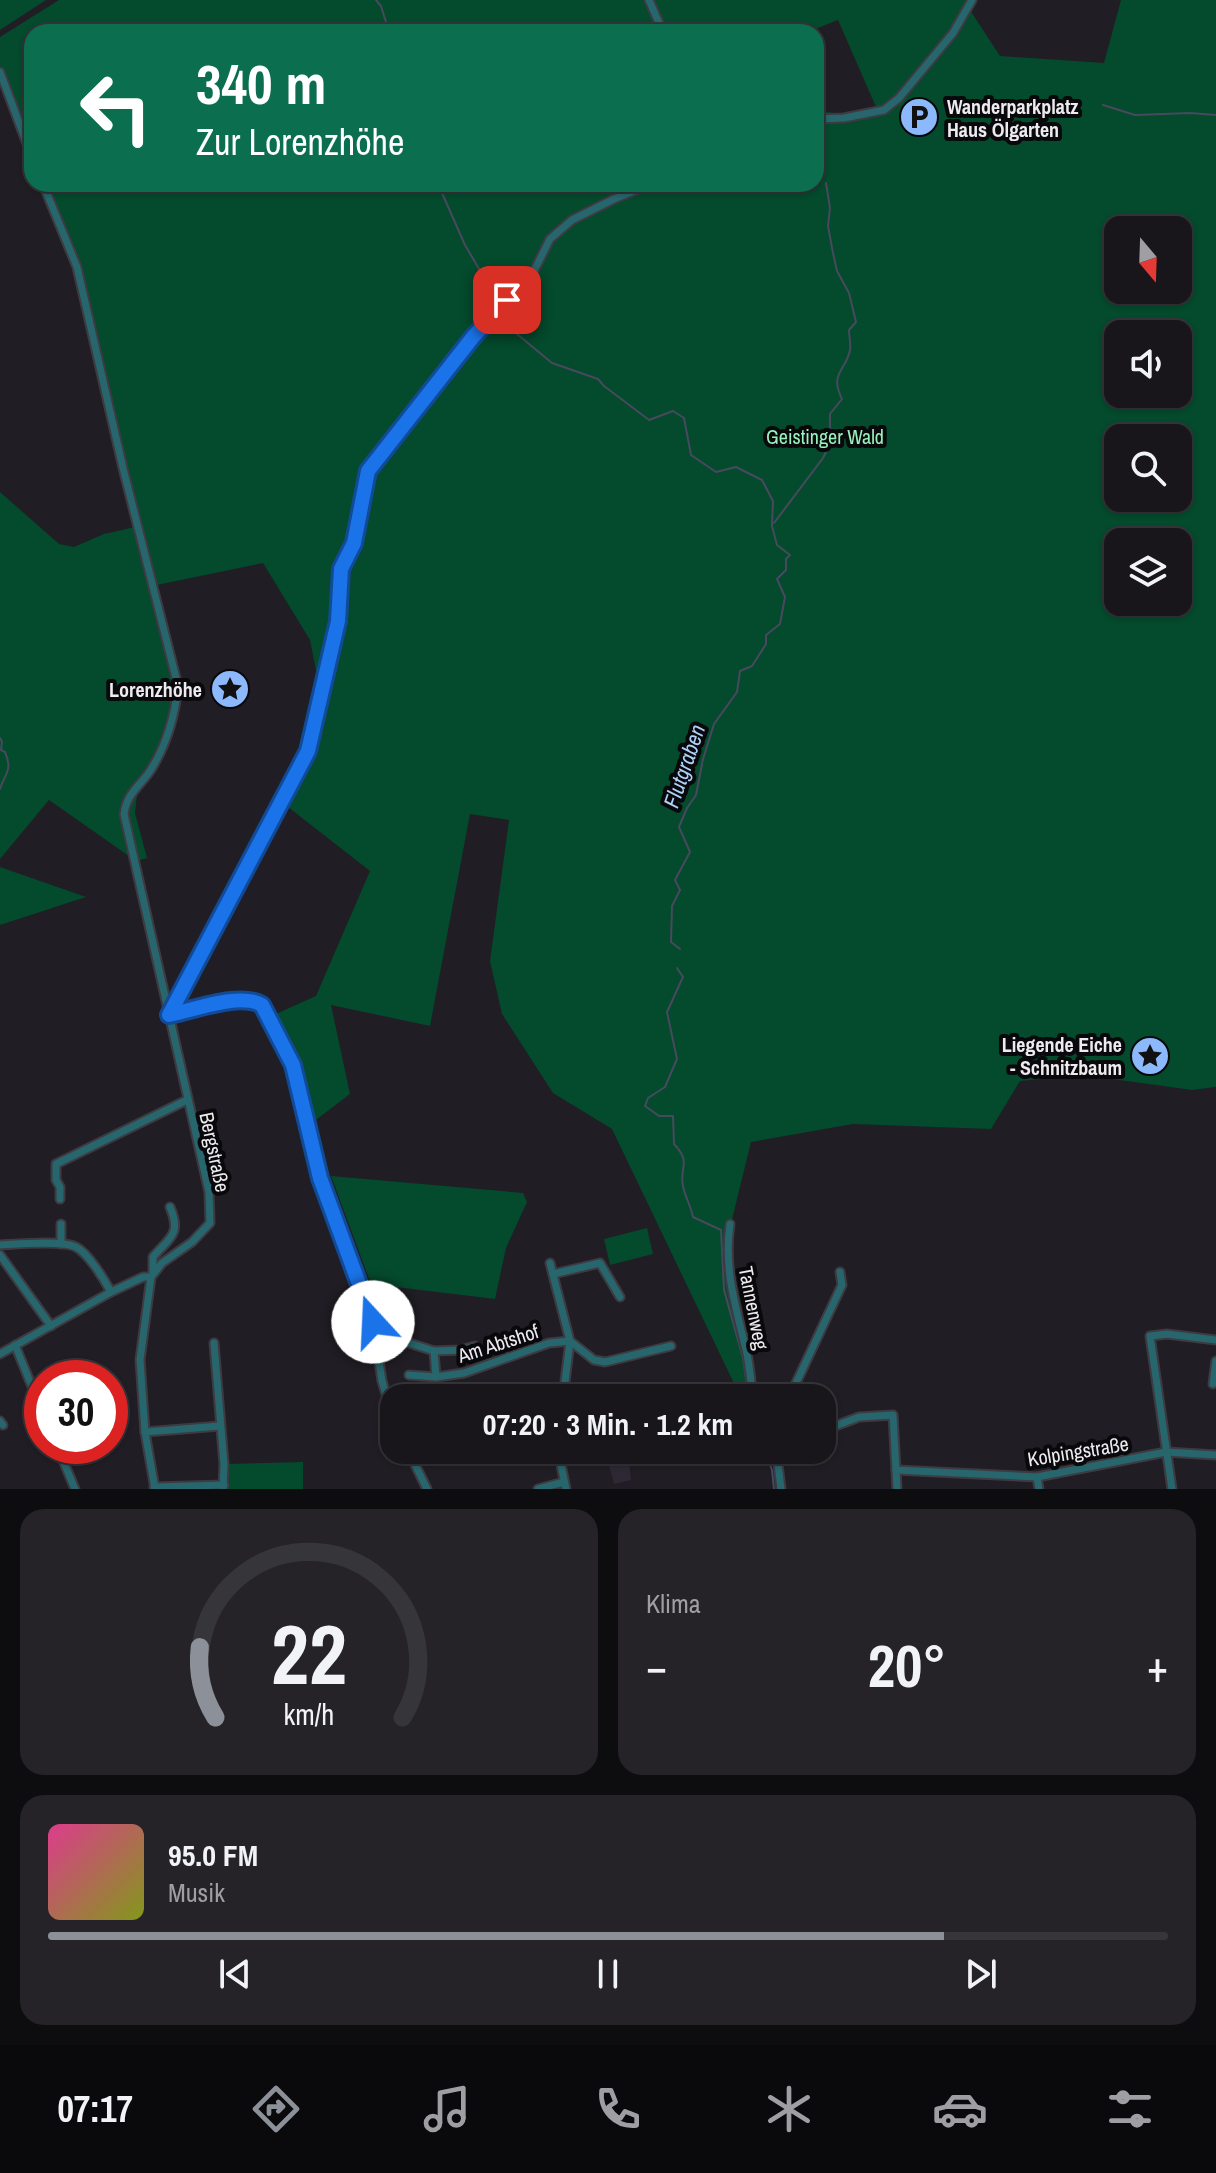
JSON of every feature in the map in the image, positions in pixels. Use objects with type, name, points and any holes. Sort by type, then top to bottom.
[{"type":"street","points":[[649,0],[660,24]]},
{"type":"street","points":[[824,119],[884,110],[899,98],[953,33],[972,0]]},
{"type":"street","points":[[0,72],[24,136]]},
{"type":"street","name":"Bergstraße","points":[[46,192],[77,267],[178,686],[176,710],[169,729],[150,771],[129,796],[124,814],[209,1192],[210,1223],[152,1274]]},
{"type":"street","points":[[169,1015],[308,751],[338,621],[341,569],[354,543],[368,471],[473,337],[530,279],[550,239],[572,220],[631,192]]},
{"type":"street","points":[[169,1015],[240,999],[254,1000],[262,1005],[268,1015],[293,1065],[320,1178],[373,1322],[383,1384]]},
{"type":"street","points":[[60,1199],[56,1164],[187,1100]]},
{"type":"street","points":[[170,1207],[176,1226],[174,1233],[153,1257],[140,1360],[145,1432],[154,1488],[223,1487],[224,1464],[214,1343]]},
{"type":"street","points":[[61,1224],[61,1244]]},
{"type":"street","name":"Tannenweg","points":[[730,1224],[729,1281],[751,1384]]},
{"type":"street","points":[[0,1245],[61,1244],[80,1249],[111,1292]]},
{"type":"street","points":[[0,1255],[51,1326]]},
{"type":"street","name":"Am Abtshof","points":[[550,1263],[570,1341],[565,1384]]},
{"type":"street","points":[[553,1274],[600,1263],[620,1297]]},
{"type":"street","points":[[796,1384],[842,1285],[840,1272]]},
{"type":"street","points":[[0,1354],[111,1292],[152,1274]]},
{"type":"street","points":[[1172,1489],[1150,1336],[1167,1334],[1216,1340]]},
{"type":"street","name":"Am Abtshof","points":[[400,1340],[434,1351],[475,1346]]},
{"type":"street","name":"Am Abtshof","points":[[409,1375],[436,1377],[464,1373],[549,1343],[570,1341],[594,1360],[605,1362],[661,1353],[671,1346]]},
{"type":"street","points":[[15,1345],[24,1367]]},
{"type":"street","name":"Am Abtshof","points":[[434,1351],[436,1377]]},
{"type":"street","points":[[1213,1384],[1216,1361]]},
{"type":"street","points":[[836,1426],[859,1417],[893,1415],[897,1489]]},
{"type":"street","points":[[145,1432],[220,1426]]},
{"type":"street","name":"Kolpingstraße","points":[[896,1470],[1037,1477],[1166,1452],[1216,1455]]},
{"type":"street","points":[[65,1464],[75,1489]]},
{"type":"street","points":[[415,1464],[427,1489]]},
{"type":"street","points":[[538,1489],[565,1485],[561,1464]]},
{"type":"street","points":[[778,1464],[781,1489]]},
{"type":"street","points":[[1037,1477],[1039,1489]]},
{"type":"shaded area","points":[[609,1464],[629,1464],[631,1480],[614,1484]]},
{"type":"green space","points":[[0,0],[46,0],[0,30]]},
{"type":"green space","name":"Geistinger Wald","points":[[59,0],[974,0],[970,10],[1000,56],[1104,63],[1121,0],[1216,0],[1216,1087],[1192,1090],[1083,1075],[1020,1081],[991,1129],[853,1124],[751,1142],[727,1240],[750,1384],[734,1384],[612,1129],[553,1093],[502,1014],[490,961],[509,820],[470,814],[430,1026],[331,1005],[350,1094],[308,1126],[293,1065],[269,1017],[316,996],[370,871],[288,807],[325,715],[310,640],[263,563],[152,586],[173,663],[176,710],[150,770],[138,785],[135,813],[147,858],[136,861],[49,800],[0,859],[0,492],[59,544],[74,547],[104,534],[135,527],[77,267],[46,192],[824,192],[824,112],[845,114],[876,107],[838,20],[824,26],[24,24],[24,135],[0,72],[0,37]]},
{"type":"green space","points":[[0,867],[86,897],[0,925]]},
{"type":"green space","points":[[331,1176],[523,1193],[527,1202],[506,1248],[495,1299],[371,1284]]},
{"type":"green space","points":[[647,1228],[653,1254],[610,1265],[604,1239]]},
{"type":"green space","points":[[303,1462],[303,1489],[226,1489],[227,1464]]},
{"type":"waterway","name":"Flutgraben","points":[[376,0],[387,24]]},
{"type":"waterway","points":[[1103,105],[1135,115],[1216,115]]},
{"type":"waterway","points":[[774,523],[830,444],[830,414],[842,399],[837,383],[850,350],[849,330],[856,322],[849,293],[837,271],[833,253],[826,183]]},
{"type":"waterway","name":"Flutgraben","points":[[442,192],[465,245],[499,303]]},
{"type":"waterway","name":"Flutgraben","points":[[502,309],[517,334],[552,363],[598,379],[649,420],[673,411],[684,418],[691,455],[716,472],[736,467],[762,480],[773,501],[772,526],[777,545],[790,555],[786,559],[786,570],[777,579],[785,597],[780,624],[766,635],[766,644],[752,666],[740,671],[737,692],[714,724],[696,795],[679,827],[690,852],[675,880],[680,890],[672,906],[671,942],[680,949]]},
{"type":"waterway","points":[[0,738],[1,750],[5,752],[8,764],[0,789]]},
{"type":"waterway","name":"Flutgraben","points":[[677,968],[683,977],[667,1012],[677,1059],[665,1087],[648,1098],[645,1106],[659,1116],[673,1116],[674,1144],[684,1161],[682,1180],[693,1217],[721,1230],[724,1290],[747,1384]]},
{"type":"waterway","name":"Flutgraben","points":[[770,1464],[774,1489]]},
{"type":"place","name":"Wanderparkplatz Haus Ölgarten","points":[[919,117]]},
{"type":"place","name":"Lorenzhöhe","points":[[230,689]]},
{"type":"place","name":"Liegende Eiche - Schnitzbaum","points":[[1150,1056]]},
{"type":"route","points":[[373,1322],[320,1178],[293,1065],[262,1005],[254,1000],[240,999],[169,1015],[308,751],[338,621],[341,569],[354,543],[368,471],[473,337],[507,300]]}]
